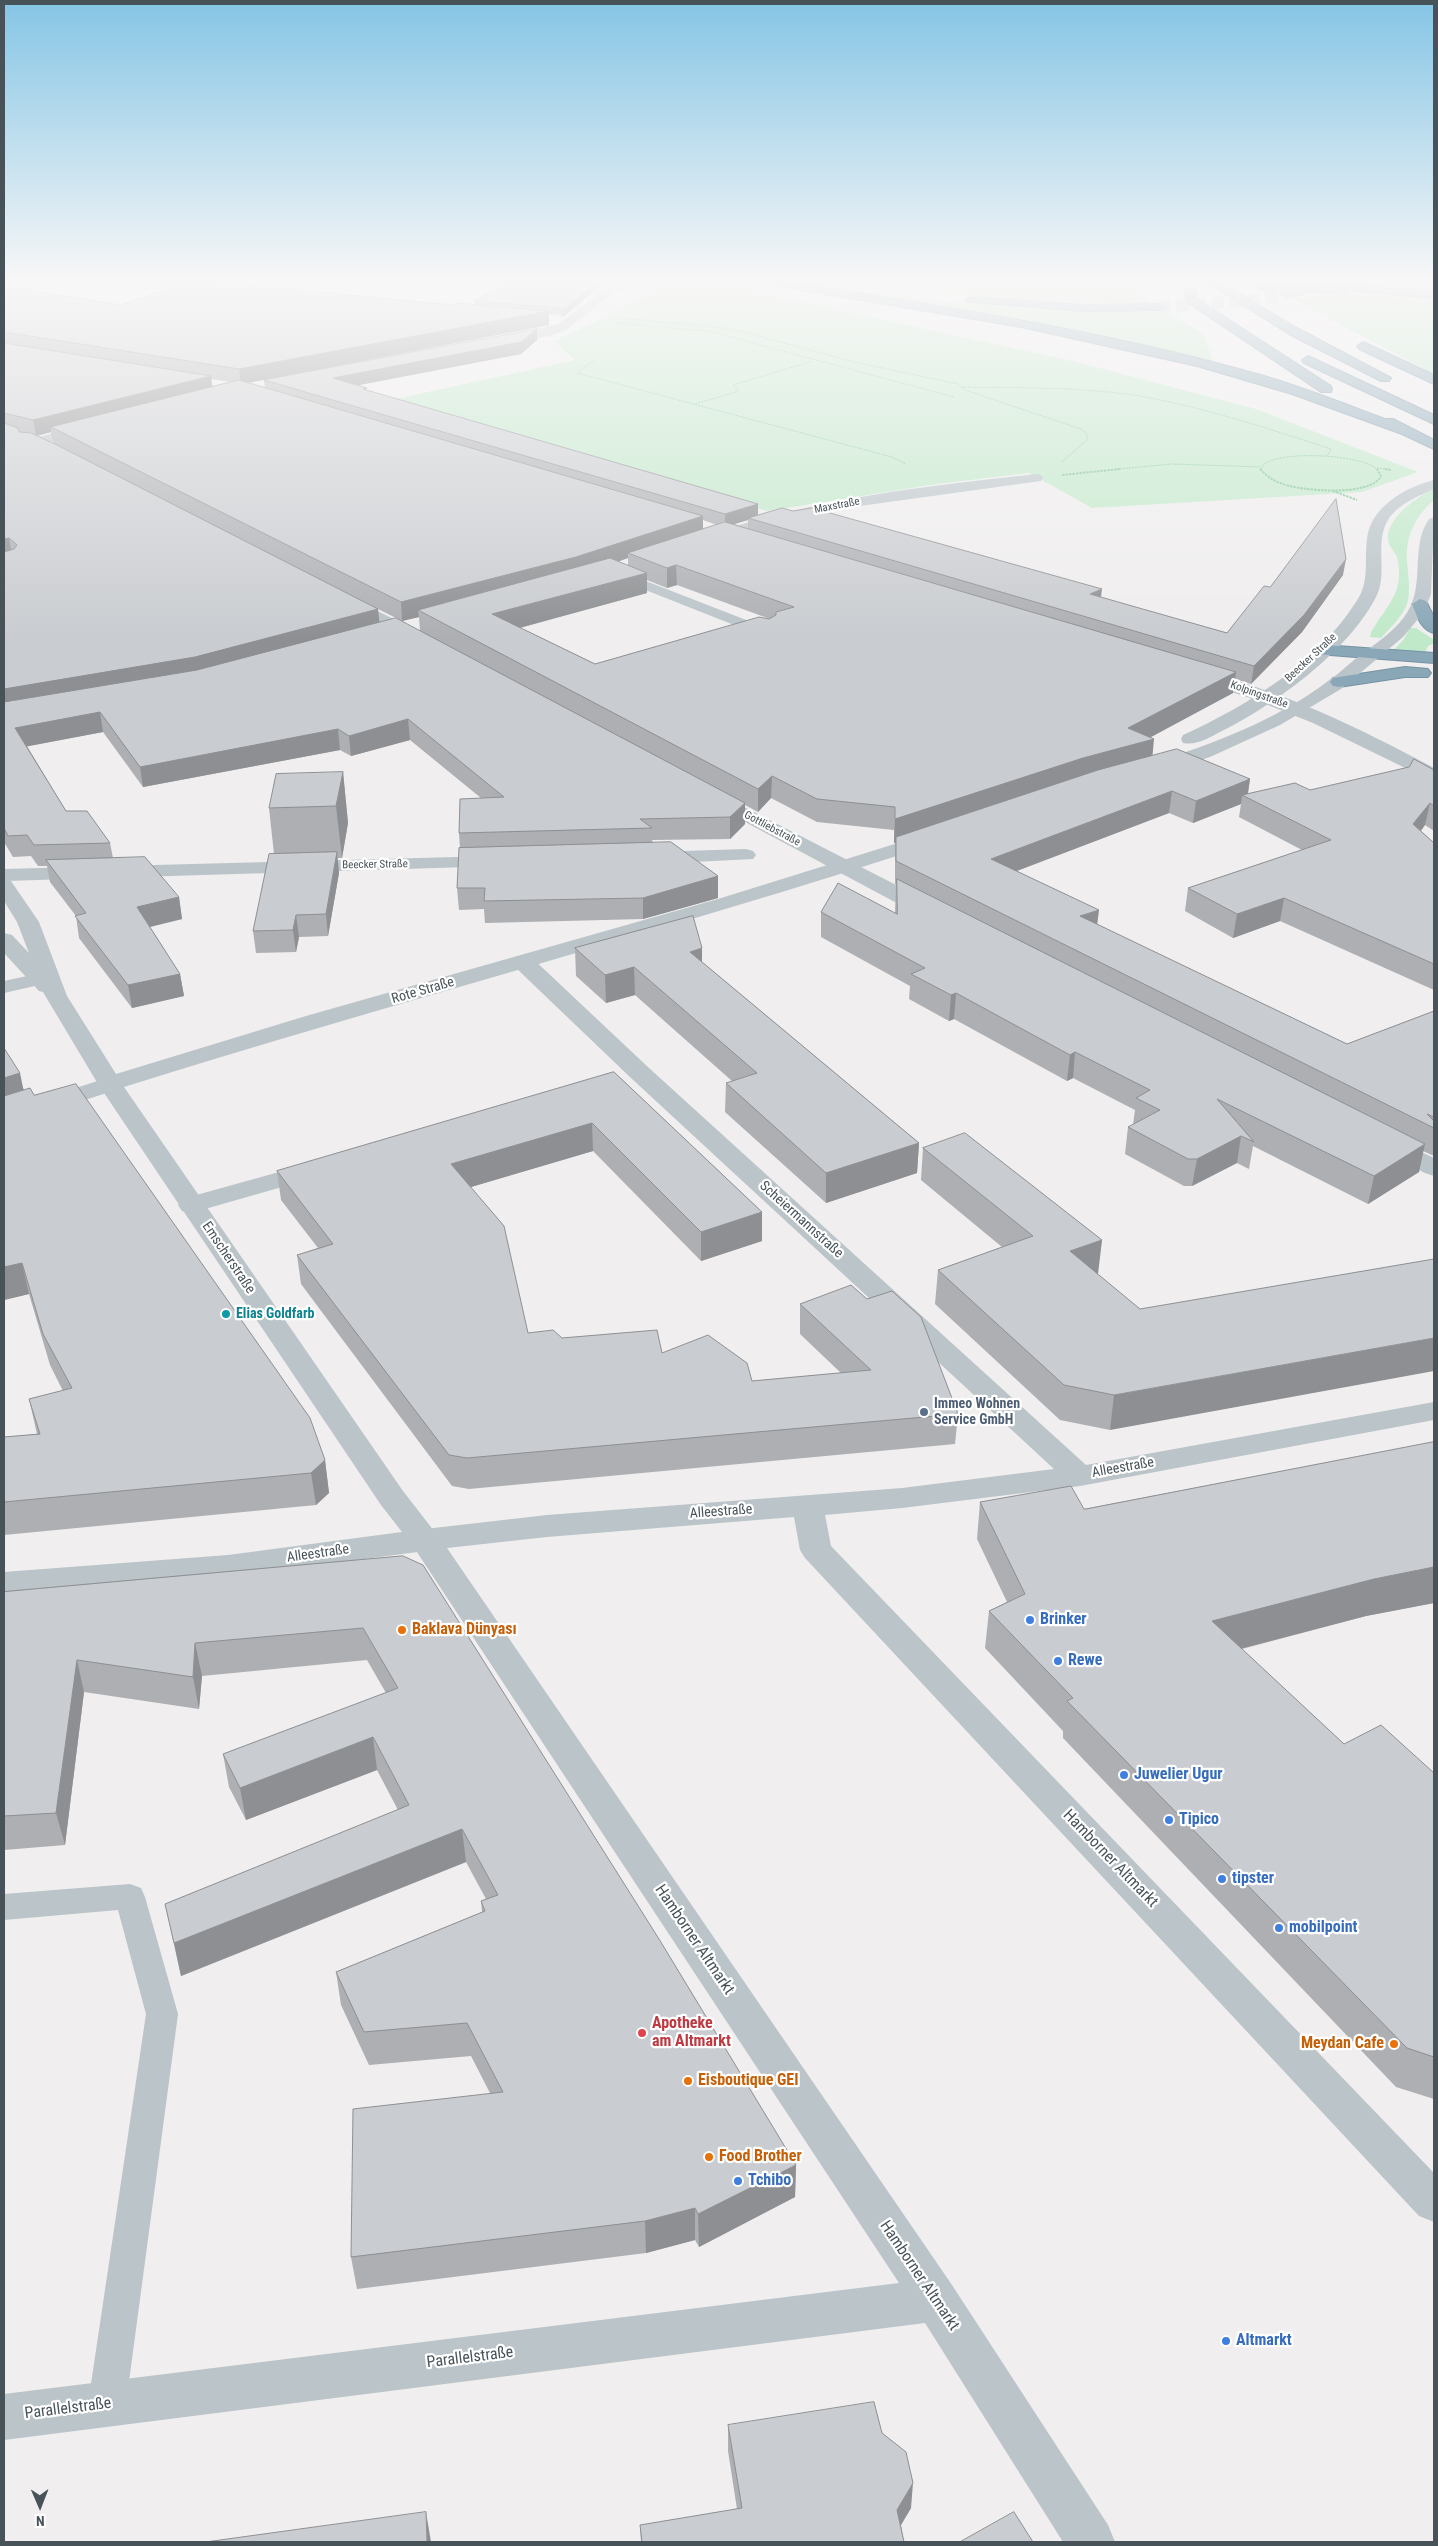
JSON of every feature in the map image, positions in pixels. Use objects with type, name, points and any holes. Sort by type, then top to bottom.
[{"type":"highway","points":[[1328,402],[1434,444]]},
{"type":"highway","points":[[1350,402],[1405,431]]},
{"type":"highway","points":[[1396,402],[1434,420]]},
{"type":"highway","points":[[1420,604],[1428,622],[1434,628]]},
{"type":"highway","points":[[1324,650],[1367,658],[1405,672]]},
{"type":"highway","points":[[1367,658],[1434,658]]},
{"type":"highway","points":[[1339,682],[1405,672],[1434,674]]},
{"type":"street","points":[[4,450],[102,424]]},
{"type":"street","points":[[4,433],[35,442],[58,453]]},
{"type":"street","name":"Maxstraße","points":[[690,545],[764,521],[806,512],[874,499],[1036,478]]},
{"type":"street","name":"Beecker Straße","points":[[1434,484],[1412,492],[1393,506],[1376,528],[1375,577],[1365,602],[1324,650],[1267,698],[1140,767],[1185,760],[1241,736],[1296,709],[1339,682],[1397,635],[1420,604],[1428,537],[1434,522]]},
{"type":"street","points":[[698,526],[745,540]]},
{"type":"street","points":[[605,573],[637,563]]},
{"type":"street","points":[[334,594],[412,627],[437,648]]},
{"type":"street","points":[[374,637],[412,627]]},
{"type":"street","name":"Kolpingstraße","points":[[1183,670],[1296,709],[1372,742],[1434,776]]},
{"type":"street","name":"Gottliebstraße","points":[[696,788],[844,868],[950,922]]},
{"type":"street","points":[[844,868],[947,833]]},
{"type":"street","points":[[637,858],[746,855]]},
{"type":"street","name":"Beecker Straße","points":[[4,876],[518,861]]},
{"type":"street","name":"Rote Straße","points":[[4,1119],[211,1051],[844,868]]},
{"type":"street","name":"Emscherstraße","points":[[4,885],[28,922],[48,987]]},
{"type":"street","name":"Emscherstraße","points":[[4,940],[48,987],[191,1205],[392,1498],[425,1540]]},
{"type":"street","name":"Scheiermannstraße","points":[[523,962],[640,1074],[1080,1476]]},
{"type":"street","points":[[614,1082],[640,1074]]},
{"type":"street","points":[[1372,1137],[1434,1168]]},
{"type":"street","points":[[191,1205],[333,1165]]},
{"type":"street","name":"Alleestraße","points":[[4,1583],[228,1566],[547,1526],[902,1498],[1080,1476],[1434,1411]]},
{"type":"street","name":"Hamborner Altmarkt","points":[[807,1505],[816,1550],[1434,2202]]},
{"type":"street","name":"Hamborner Altmarkt","points":[[425,1540],[936,2300],[1091,2542]]},
{"type":"street","name":"Parallelstraße","points":[[4,2417],[936,2300]]},
{"type":"lane","points":[[605,573],[768,634]]},
{"type":"lane","points":[[4,987],[48,987]]},
{"type":"lane","points":[[4,1907],[130,1897],[162,2014],[107,2404]]},
{"type":"path","points":[[687,402],[892,457],[953,488]]},
{"type":"path","points":[[695,404],[702,402]]},
{"type":"path","points":[[1003,402],[1081,429],[1087,434],[1087,440],[1060,464],[1036,478]]},
{"type":"path","points":[[1167,402],[1224,415],[1331,449],[1327,456]]},
{"type":"path","points":[[1036,478],[1172,464],[1261,467],[1270,460],[1280,457],[1327,456],[1358,461],[1376,468],[1381,476],[1379,480],[1362,488],[1313,490],[1270,479],[1263,474],[1261,467]]},
{"type":"green space","points":[[397,402],[1229,402],[1256,409],[1418,472],[1362,492],[1092,508],[1029,473],[937,484],[767,511]]},
{"type":"green space","points":[[1434,489],[1434,500],[1417,520],[1408,543],[1409,588],[1405,609],[1381,638],[1370,637],[1396,592],[1399,581],[1397,557],[1389,544],[1390,527],[1410,504]]},
{"type":"green space","points":[[1410,628],[1416,628],[1434,640],[1434,643],[1428,646],[1425,653],[1393,651],[1404,639]]},
{"type":"building","points":[[4,402],[107,402],[33,420],[4,413]]},
{"type":"building","points":[[152,402],[313,402],[703,516],[576,557],[401,602],[51,427]]},
{"type":"building","points":[[339,402],[407,402],[758,504],[725,514]]},
{"type":"building","points":[[4,423],[18,428],[19,432],[31,433],[57,445],[378,609],[195,657],[4,689],[4,552],[14,549],[17,545],[9,538],[4,539]]},
{"type":"building","points":[[1336,499],[1346,559],[1304,615],[1254,666],[748,518],[782,508],[793,511],[812,508],[1102,589],[1090,594],[1227,633],[1264,586],[1270,587]]},
{"type":"building","points":[[725,522],[1236,672],[1128,728],[1154,739],[1083,758],[895,819],[895,807],[817,799],[772,776],[758,789],[418,610],[610,558],[647,573],[492,614],[595,664],[759,617],[769,619],[776,615],[776,612],[794,607],[676,565],[667,568],[628,553]]},
{"type":"building","points":[[396,618],[745,803],[730,817],[640,819],[652,828],[459,833],[460,799],[504,797],[408,719],[349,736],[338,729],[140,767],[100,712],[15,728],[66,811],[87,811],[110,843],[34,845],[27,835],[8,836],[4,828],[4,702],[197,670]]},
{"type":"building","points":[[1177,749],[1250,779],[1196,801],[1172,791],[991,859],[1099,910],[1080,916],[1347,1044],[1434,1011],[1434,1117],[1427,1114],[1434,1121],[1434,1128],[896,861],[896,837],[1098,770]]},
{"type":"building","points":[[1414,759],[1434,770],[1434,806],[1430,803],[1413,824],[1434,843],[1434,964],[1284,898],[1237,914],[1188,888],[1331,840],[1242,795],[1295,783],[1310,790],[1409,767]]},
{"type":"building","points":[[343,772],[336,806],[269,808],[276,774]]},
{"type":"building","points":[[671,842],[718,876],[643,898],[484,901],[485,888],[457,888],[459,848]]},
{"type":"building","points":[[337,852],[326,914],[296,915],[293,930],[253,931],[269,854]]},
{"type":"building","points":[[145,857],[179,897],[137,907],[180,974],[128,985],[75,916],[86,913],[46,860]]},
{"type":"building","points":[[897,879],[1425,1144],[1374,1176],[1217,1099],[1254,1142],[1241,1136],[1197,1159],[1188,1159],[1128,1127],[1160,1110],[1136,1098],[1150,1090],[1075,1052],[1070,1055],[956,993],[951,995],[911,974],[925,968],[821,912],[838,883],[897,914]]},
{"type":"building","points":[[693,916],[702,948],[690,952],[919,1143],[826,1173],[726,1083],[757,1073],[634,967],[605,975],[575,948]]},
{"type":"building","points":[[4,1048],[20,1073],[4,1078]]},
{"type":"building","points":[[614,1072],[762,1212],[701,1232],[592,1123],[451,1164],[504,1226],[528,1333],[553,1330],[562,1338],[657,1330],[662,1353],[708,1335],[747,1363],[752,1381],[871,1370],[800,1304],[851,1285],[867,1299],[892,1291],[921,1317],[958,1414],[467,1458],[449,1455],[297,1255],[333,1244],[277,1171]]},
{"type":"building","points":[[76,1084],[310,1418],[325,1460],[311,1473],[4,1502],[4,1437],[40,1434],[29,1399],[72,1388],[43,1334],[22,1263],[4,1267],[4,1096],[30,1088],[34,1095]]},
{"type":"building","points":[[965,1133],[1102,1240],[1070,1251],[1140,1309],[1434,1259],[1434,1338],[1114,1395],[1064,1385],[938,1270],[1033,1236],[923,1148]]},
{"type":"building","points":[[1434,1442],[1434,1567],[1374,1579],[1212,1621],[1344,1744],[1381,1725],[1434,1773],[1434,2057],[1407,2048],[1067,1701],[1073,1698],[989,1611],[1025,1594],[980,1502],[1071,1486],[1084,1509]]},
{"type":"building","points":[[403,1556],[423,1565],[659,1939],[796,2165],[698,2214],[695,2208],[645,2221],[351,2257],[353,2109],[503,2092],[467,2023],[364,2032],[336,1972],[485,1911],[481,1901],[498,1895],[462,1829],[174,1943],[165,1904],[409,1805],[373,1737],[240,1788],[223,1754],[398,1688],[363,1628],[195,1643],[193,1677],[77,1660],[56,1813],[4,1816],[4,1592]]},
{"type":"building","points":[[874,2402],[882,2433],[906,2452],[913,2483],[897,2510],[904,2542],[642,2542],[640,2525],[742,2508],[728,2425]]},
{"type":"building","points":[[426,2512],[427,2542],[206,2542]]},
{"type":"building","points":[[1014,2512],[1033,2542],[960,2542]]},
{"type":"place","name":"Elias Goldfarb","points":[[226,1314]]},
{"type":"place","name":"Immeo Wohnen Service GmbH","points":[[924,1412]]},
{"type":"place","name":"Brinker","points":[[1030,1620]]},
{"type":"place","name":"Baklava Dünyası","points":[[402,1630]]},
{"type":"place","name":"Rewe","points":[[1058,1661]]},
{"type":"place","name":"Juwelier Ugur","points":[[1124,1775]]},
{"type":"place","name":"Tipico","points":[[1169,1820]]},
{"type":"place","name":"tipster","points":[[1222,1879]]},
{"type":"place","name":"mobilpoint","points":[[1279,1928]]},
{"type":"place","name":"Apotheke am Altmarkt","points":[[642,2033]]},
{"type":"place","name":"Meydan Cafe","points":[[1394,2044]]},
{"type":"place","name":"Eisboutique GEI","points":[[688,2081]]},
{"type":"place","name":"Food Brother","points":[[709,2157]]},
{"type":"place","name":"Tchibo","points":[[738,2181]]},
{"type":"place","name":"Altmarkt","points":[[1226,2341]]}]
